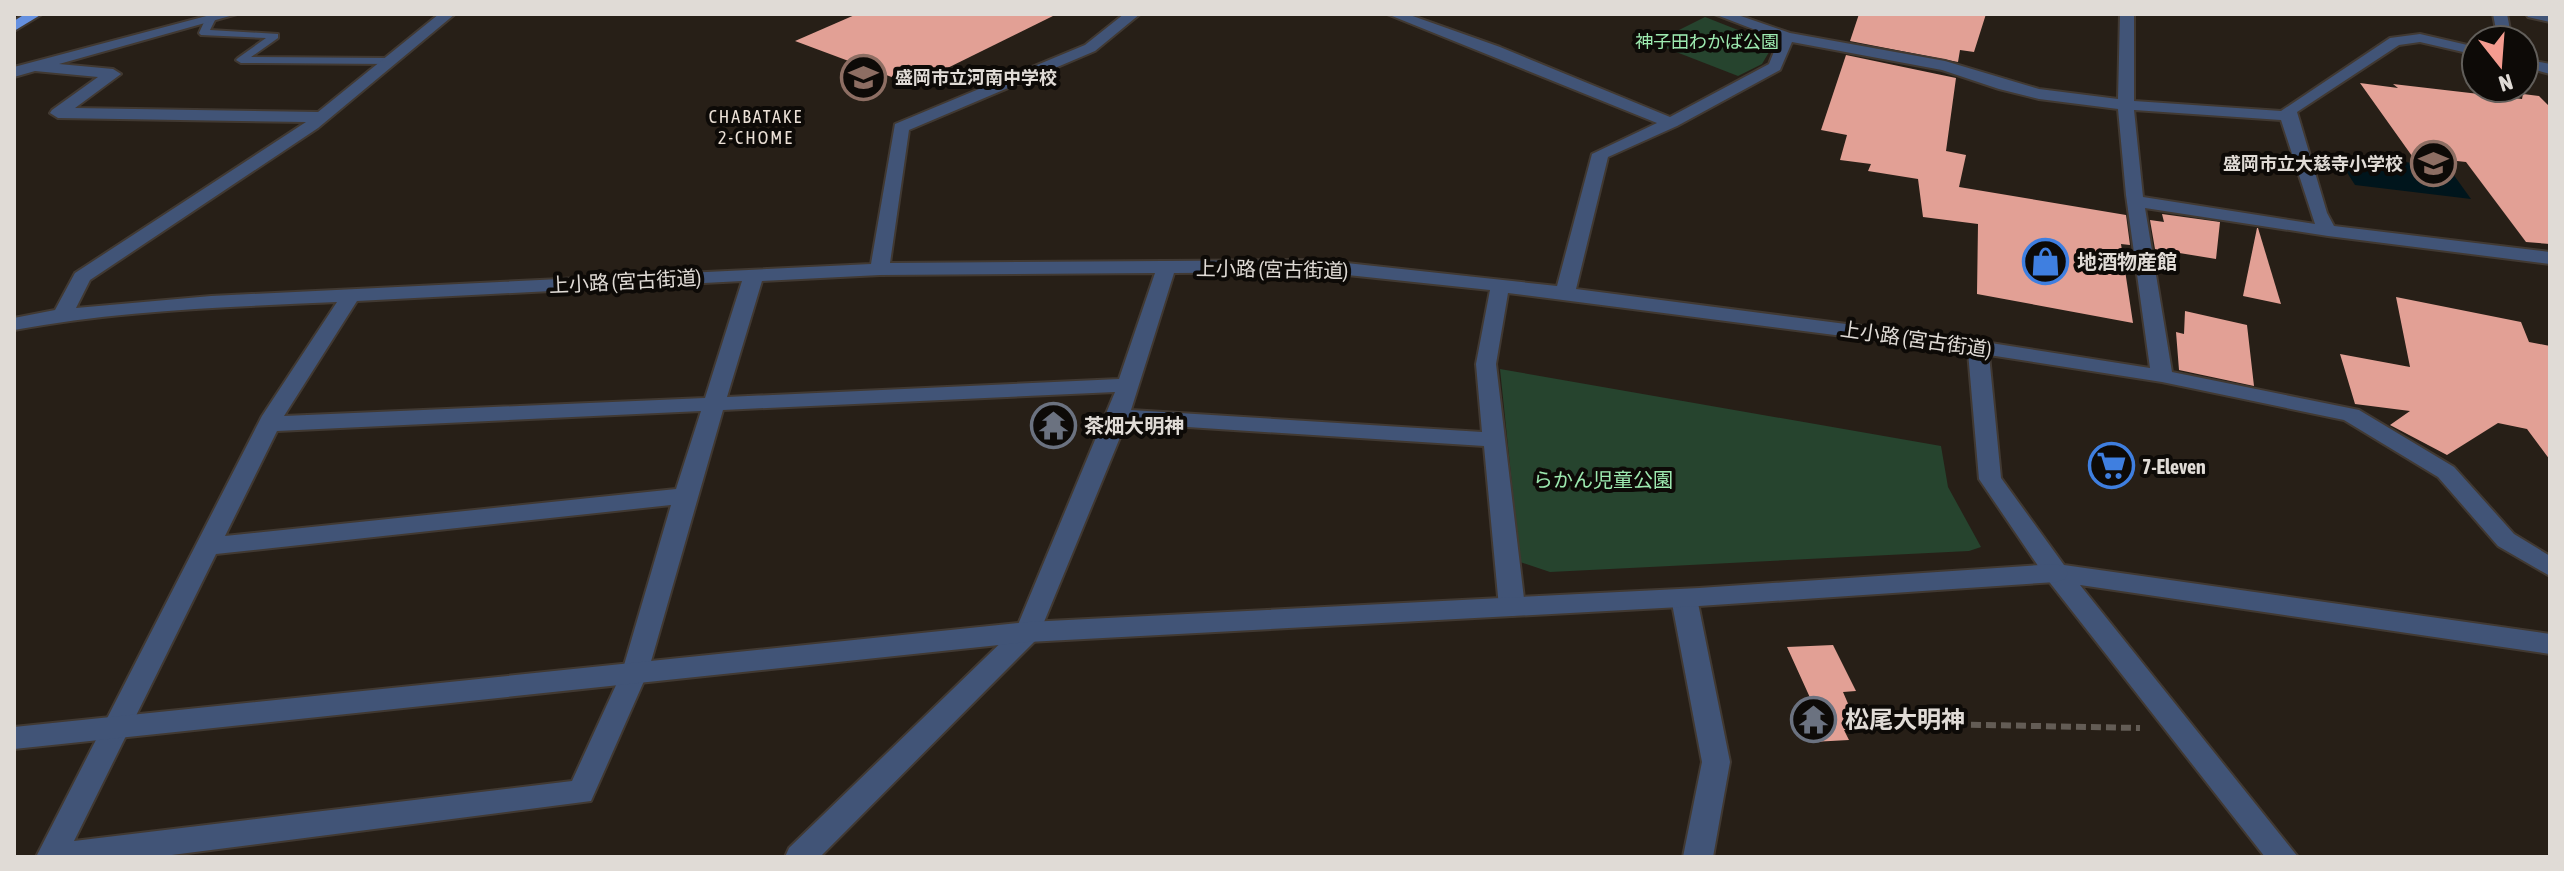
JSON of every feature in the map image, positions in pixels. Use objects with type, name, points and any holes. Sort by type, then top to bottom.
[{"type":"highway","points":[[14,27],[35,14]]},
{"type":"street","points":[[14,72],[230,14]]},
{"type":"street","points":[[62,315],[82,277],[321,117],[448,14]]},
{"type":"street","points":[[880,269],[901,127],[1090,48],[1133,14]]},
{"type":"street","points":[[1394,14],[1495,50],[1671,123]]},
{"type":"street","points":[[1721,14],[1787,37],[1945,66],[2039,94],[2128,105],[2289,116]]},
{"type":"street","points":[[2127,14],[2124,55],[2136,201],[2162,376]]},
{"type":"street","points":[[2533,14],[2550,18]]},
{"type":"street","points":[[1565,293],[1600,154],[1671,123],[1775,67],[1787,37]]},
{"type":"street","points":[[2328,231],[2318,213],[2289,110],[2395,41],[2420,38],[2460,47]]},
{"type":"street","points":[[38,67],[113,74],[58,113],[321,117]]},
{"type":"street","points":[[2136,201],[2328,231],[2550,258]]},
{"type":"street","name":"上小路 (宮古街道)","points":[[14,324],[62,315],[211,302],[880,269],[1319,266],[1565,293],[1978,347],[2162,376],[2351,415],[2446,472],[2506,540],[2550,567]]},
{"type":"street","points":[[800,857],[1028,632],[1118,416],[1166,267]]},
{"type":"street","points":[[51,857],[581,792],[635,672],[685,496],[754,275]]},
{"type":"street","points":[[1500,286],[1486,364],[1512,607]]},
{"type":"street","points":[[51,857],[269,424],[351,295]]},
{"type":"street","points":[[1978,347],[1990,479],[2056,573],[2283,857]]},
{"type":"street","points":[[269,424],[1128,385]]},
{"type":"street","points":[[1118,416],[1494,440]]},
{"type":"street","points":[[209,546],[685,496]]},
{"type":"street","points":[[14,738],[1028,632],[1684,598],[2056,573],[2550,644]]},
{"type":"street","points":[[1684,598],[1716,762],[1702,849],[1698,857]]},
{"type":"lane","points":[[210,20],[204,33],[275,36],[241,60],[390,61]]},
{"type":"path","points":[[1881,723],[2145,728]]},
{"type":"green space","name":"神子田わかば公園","points":[[1705,17],[1766,41],[1772,47],[1762,64],[1738,76],[1653,43]]},
{"type":"green space","name":"らかん児童公園","points":[[1500,369],[1941,446],[1948,487],[1981,547],[1969,551],[1550,572],[1520,562]]},
{"type":"water","points":[[2335,154],[2448,167],[2471,199],[2355,185]]},
{"type":"building","points":[[857,14],[1057,14],[913,85],[795,41]]},
{"type":"building","points":[[1859,14],[1986,14],[1974,52],[1960,50],[1958,62],[1850,41]]},
{"type":"building","points":[[1846,55],[1956,78],[1946,151],[1966,155],[1959,187],[2126,215],[2130,245],[2121,244],[2133,323],[1977,294],[1978,224],[1923,217],[1918,179],[1868,171],[1871,164],[1840,160],[1847,135],[1821,130]]},
{"type":"building","points":[[2360,83],[2460,92],[2460,104],[2540,104],[2540,97],[2550,107],[2550,244],[2526,242],[2466,162],[2412,156]]},
{"type":"building","points":[[2162,214],[2220,222],[2216,259],[2155,249],[2150,220],[2164,222]]},
{"type":"building","points":[[2258,228],[2281,304],[2243,296]]},
{"type":"building","points":[[2396,297],[2521,322],[2529,342],[2550,346],[2550,460],[2527,429],[2498,423],[2447,455],[2390,425],[2410,411],[2355,404],[2340,354],[2410,367]]},
{"type":"building","points":[[2185,311],[2247,325],[2254,386],[2179,370],[2176,332],[2184,334]]},
{"type":"building","points":[[1833,645],[1856,691],[1843,692],[1859,729],[1844,730],[1849,740],[1812,742],[1799,702],[1812,702],[1787,647]]},
{"type":"place","name":"盛岡市立河南中学校","points":[[864,77]]},
{"type":"place","name":"盛岡市立大慈寺小学校","points":[[2434,163]]},
{"type":"place","name":"地酒物産館","points":[[2046,261]]},
{"type":"place","name":"茶畑大明神","points":[[1053,425]]},
{"type":"place","name":"7-Eleven","points":[[2111,466]]},
{"type":"place","name":"松尾大明神","points":[[1814,719]]},
{"type":"district","name":"CHABATAKE 2-CHOME","points":[[756,126]]}]
